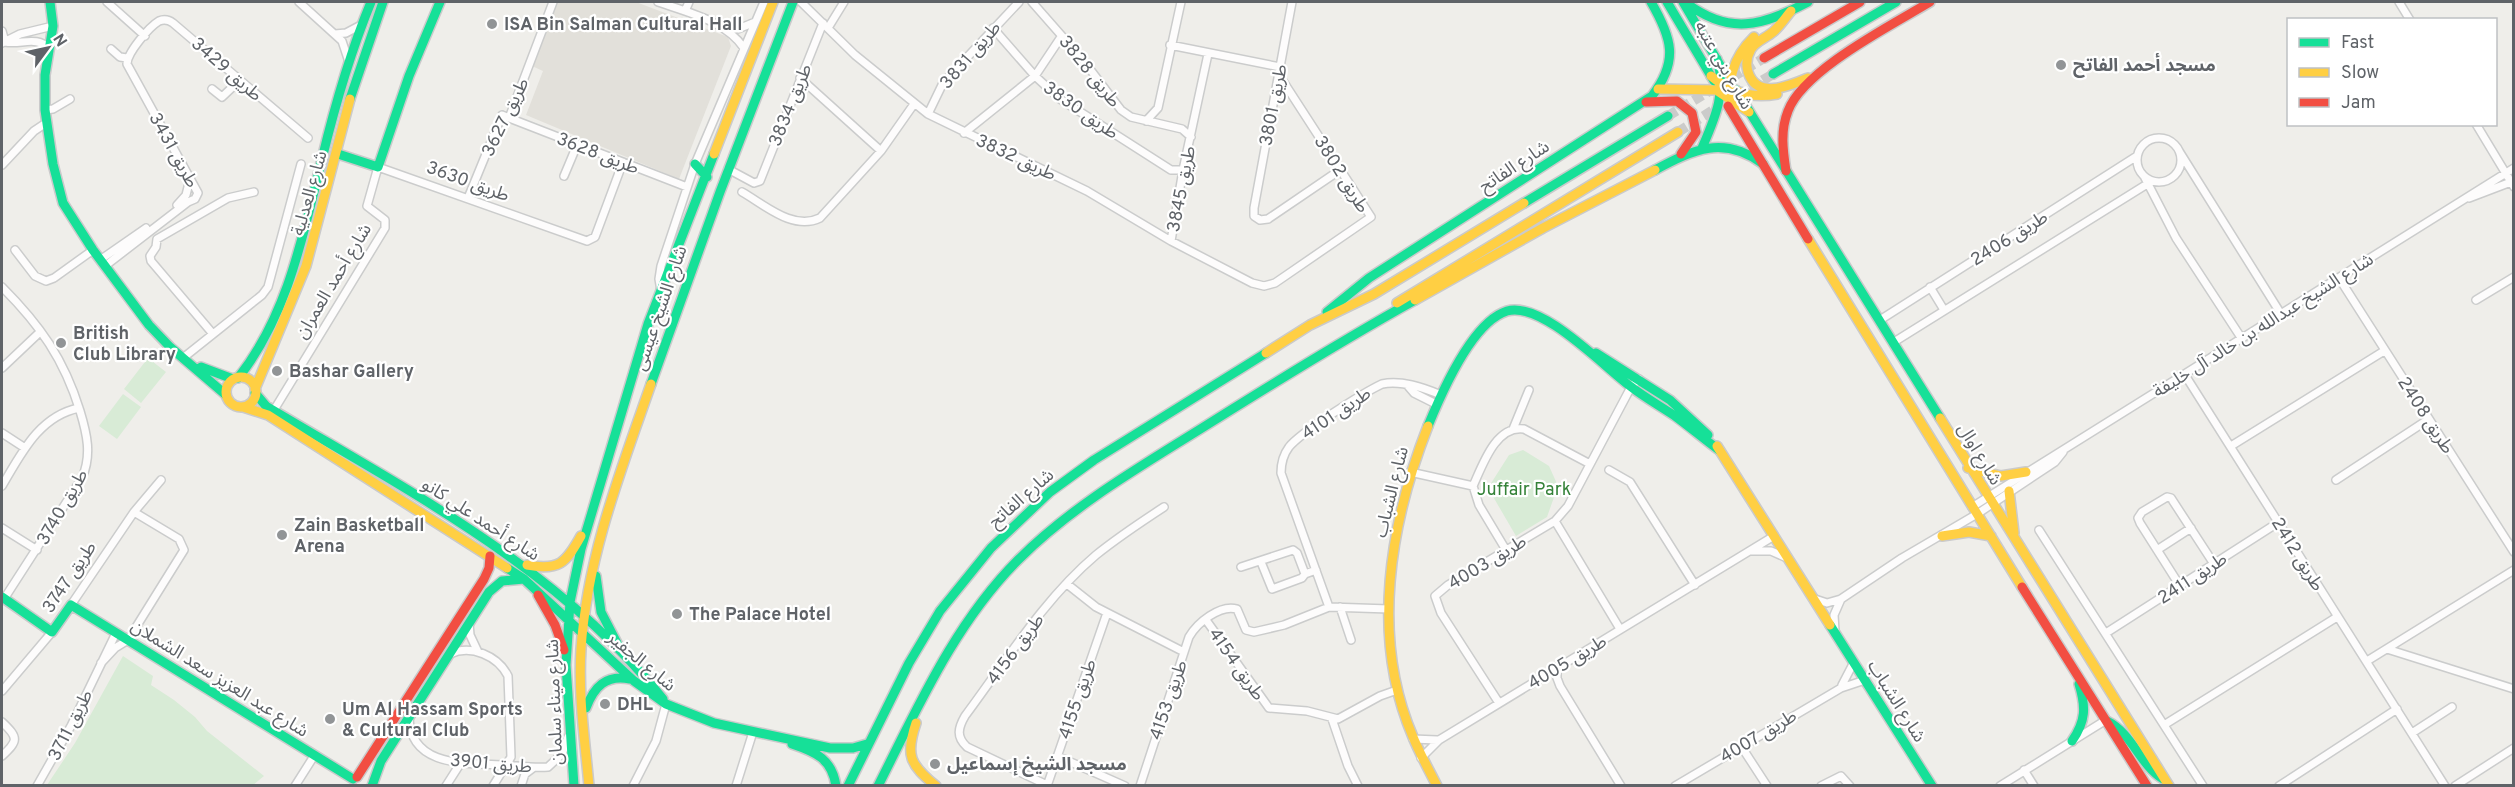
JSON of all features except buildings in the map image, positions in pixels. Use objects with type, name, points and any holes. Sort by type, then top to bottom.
[{"type":"main road","points":[[50,2],[53,26],[45,75],[45,110],[57,185],[63,203],[102,263],[149,325],[184,359],[226,395],[231,403],[243,406],[253,400],[255,391],[247,379],[236,378],[184,359]]},
{"type":"main road","name":"شارع العدلية","points":[[236,378],[256,355],[287,291],[348,59],[371,2]]},
{"type":"main road","name":"شارع العدلية","points":[[255,391],[306,267],[364,51],[383,2]]},
{"type":"main road","name":"شارع أحمد العمران","points":[[378,167],[409,76],[440,2]]},
{"type":"main road","name":"شارع الشيخ عيسى","points":[[568,618],[588,523],[648,324],[662,295],[688,220],[707,177],[773,2]]},
{"type":"main road","name":"شارع الشيخ عيسى","points":[[582,633],[596,553],[616,485],[705,226],[793,2]]},
{"type":"main road","name":"شارع الفاتح","points":[[1310,325],[1369,278],[1646,102],[1658,89],[1667,74],[1671,48],[1667,30],[1651,2]]},
{"type":"main road","name":"شارع بني عتبه","points":[[1667,2],[1711,76],[1749,112],[1765,138]]},
{"type":"main road","points":[[1684,2],[1711,20],[1733,26],[1754,24],[1791,11]]},
{"type":"main road","name":"شارع بني عتبه","points":[[1684,2],[1717,59],[1731,111],[1752,146]]},
{"type":"main road","points":[[1702,148],[1727,90],[1732,65],[1747,43],[1791,11],[1808,2]]},
{"type":"main road","points":[[1764,58],[1860,2]]},
{"type":"main road","points":[[1773,74],[1896,2]]},
{"type":"main road","points":[[1658,89],[1709,89],[1759,96],[1773,95],[1797,86],[1930,2]]},
{"type":"main road","points":[[1791,11],[1778,28],[1758,41],[1750,50],[1747,62],[1749,74],[1761,87],[1772,90],[1812,76]]},
{"type":"main road","points":[[1786,171],[1782,144],[1785,117],[1795,97],[1812,76]]},
{"type":"main road","points":[[1646,102],[1677,101],[1692,113],[1696,132],[1679,157]]},
{"type":"main road","name":"شارع الفاتح","points":[[848,786],[909,663],[935,620],[964,579],[1010,528],[1050,492],[1094,460],[1310,325],[1374,294],[1668,116]]},
{"type":"main road","points":[[1347,338],[1410,294],[1677,132]]},
{"type":"main road","name":"شارع اوال","points":[[1765,138],[1894,342],[1968,468],[2017,541],[2167,783]]},
{"type":"main road","name":"شارع اوال","points":[[1752,146],[1974,510],[2148,786]]},
{"type":"main road","points":[[878,786],[948,652],[980,604],[1017,561],[1060,522],[1106,488],[1347,338],[1543,228],[1679,157],[1702,148],[1732,147],[1745,152],[1763,164]]},
{"type":"main road","name":"طريق 3630","points":[[338,154],[378,167]]},
{"type":"main road","points":[[694,164],[707,177]]},
{"type":"main road","name":"شارع الشباب","points":[[1437,786],[1420,758],[1413,739],[1397,690],[1390,651],[1389,609],[1394,533],[1410,472],[1436,404],[1475,340],[1492,321],[1509,310],[1526,311],[1535,315],[1581,346],[1631,387],[1687,424],[1719,450]]},
{"type":"main road","points":[[1863,330],[1880,320]]},
{"type":"main road","points":[[1877,353],[1894,342]]},
{"type":"main road","name":"شارع الشباب","points":[[1581,346],[1604,357],[1639,380],[1692,419],[1719,450],[1932,786]]},
{"type":"main road","points":[[226,395],[227,386],[236,378]]},
{"type":"main road","name":"شارع أحمد علي كانو","points":[[255,391],[260,400],[274,410],[523,564],[570,602],[653,686],[666,704]]},
{"type":"main road","name":"شارع أحمد علي كانو","points":[[243,406],[268,416],[490,556],[532,585],[582,633]]},
{"type":"main road","points":[[1968,468],[2001,476],[2026,472]]},
{"type":"main road","points":[[2009,491],[2011,522],[2017,541]]},
{"type":"main road","points":[[441,524],[447,515]]},
{"type":"main road","points":[[523,564],[549,569],[561,564],[572,551],[588,523]]},
{"type":"main road","points":[[1942,536],[1969,532],[1991,536]]},
{"type":"main road","points":[[596,553],[596,590],[601,612],[627,660]]},
{"type":"main road","points":[[353,780],[484,579],[489,568],[490,556]]},
{"type":"main road","points":[[372,786],[381,761],[492,587],[507,579],[524,579]]},
{"type":"main road","points":[[532,585],[555,625],[566,665]]},
{"type":"main road","points":[[3,598],[52,632]]},
{"type":"main road","name":"طريق 3747","points":[[52,632],[71,605]]},
{"type":"main road","name":"شارع عبد العزيز سعد الشملان","points":[[71,605],[353,780],[366,778],[372,786]]},
{"type":"main road","name":"شارع ميناء سلمان","points":[[568,618],[566,665],[574,786]]},
{"type":"main road","name":"شارع الجفير","points":[[582,633],[634,681],[666,704],[714,723],[837,749],[867,744]]},
{"type":"main road","name":"شارع ميناء سلمان","points":[[582,633],[589,786]]},
{"type":"main road","points":[[2072,741],[2084,722],[2085,713],[2075,673]]},
{"type":"main road","points":[[584,716],[591,695],[600,682],[618,676],[634,681]]},
{"type":"main road","points":[[923,697],[921,710],[909,743],[909,755],[916,770],[936,786]]},
{"type":"main road","points":[[2106,720],[2119,727],[2153,773],[2167,783]]},
{"type":"main road","name":"شارع الجفير","points":[[753,732],[823,755],[833,769],[837,786]]},
{"type":"street","points":[[107,2],[145,36],[127,58],[120,57],[111,49]]},
{"type":"street","name":"طريق 3627","points":[[468,198],[502,115],[509,117],[553,2]]},
{"type":"street","points":[[658,2],[723,28],[735,35],[744,48]]},
{"type":"street","points":[[685,11],[689,2]]},
{"type":"street","points":[[662,295],[659,279],[661,266],[694,164],[764,2]]},
{"type":"street","name":"طريق 3832","points":[[801,2],[855,55],[928,114],[1087,191],[1172,241],[1252,283]]},
{"type":"street","name":"طريق 3834","points":[[728,169],[754,183],[759,181],[800,78],[825,25],[844,2]]},
{"type":"street","name":"طريق 3831","points":[[928,114],[943,83],[1020,2]]},
{"type":"street","name":"طريق 3828","points":[[1032,2],[1083,60],[1121,110],[1131,117],[1182,129],[1191,137]]},
{"type":"street","points":[[1146,121],[1158,108],[1181,2]]},
{"type":"street","name":"طريق 3801","points":[[1292,2],[1254,208],[1257,219],[1268,219],[1340,170]]},
{"type":"street","points":[[2399,2],[2409,18]]},
{"type":"street","points":[[303,3],[344,45],[348,59]]},
{"type":"street","name":"طريق 3429","points":[[145,36],[159,21],[170,21],[308,138]]},
{"type":"street","points":[[723,28],[738,29],[755,21]]},
{"type":"street","points":[[335,34],[346,33],[361,25]]},
{"type":"street","points":[[3,43],[20,34],[53,26]]},
{"type":"street","name":"طريق 3830","points":[[993,28],[1035,76],[1060,99],[1171,170],[1183,170]]},
{"type":"street","points":[[2,31],[3,43]]},
{"type":"street","points":[[964,133],[1035,76],[1061,37]]},
{"type":"street","points":[[3,43],[38,41],[50,49]]},
{"type":"street","points":[[1170,45],[1280,71]]},
{"type":"street","name":"طريق 3845","points":[[1172,241],[1183,170],[1208,54]]},
{"type":"street","name":"طريق 3431","points":[[102,263],[181,204],[195,199],[198,193],[129,70],[127,58]]},
{"type":"street","name":"طريق 3802","points":[[1252,283],[1264,286],[1275,283],[1371,217],[1280,71]]},
{"type":"street","points":[[800,78],[881,151]]},
{"type":"street","points":[[212,89],[222,97],[240,80]]},
{"type":"street","points":[[45,110],[53,109],[70,99]]},
{"type":"street","points":[[742,192],[790,220],[802,223],[814,221],[825,214],[881,151],[914,104]]},
{"type":"street","name":"طريق 3628","points":[[509,117],[687,187]]},
{"type":"street","points":[[2,165],[34,131],[46,123]]},
{"type":"street","points":[[2477,126],[2512,184]]},
{"type":"street","points":[[2241,339],[2176,238],[2149,181],[2138,168],[2137,156],[2144,143],[2158,138],[2171,141],[2282,314]]},
{"type":"street","points":[[564,176],[577,145]]},
{"type":"street","points":[[2149,181],[2165,181],[2175,175],[2181,164],[2179,151]]},
{"type":"street","name":"طريق 2406","points":[[1880,320],[2137,156]]},
{"type":"street","name":"طريق 3630","points":[[378,167],[587,242],[595,237],[623,162]]},
{"type":"street","points":[[184,359],[262,295],[268,286],[301,164]]},
{"type":"street","name":"شارع أحمد العمران","points":[[274,410],[387,225],[384,218],[367,206],[378,167]]},
{"type":"street","name":"شارع الشيخ عبدالله بن خالد آل خليفة","points":[[1974,510],[2051,456],[2062,452],[2514,168]]},
{"type":"street","name":"طريق 2406","points":[[1894,342],[2149,181]]},
{"type":"street","name":"شارع الشيخ عبدالله بن خالد آل خليفة","points":[[2464,199],[2512,184]]},
{"type":"street","points":[[157,239],[228,198],[254,192]]},
{"type":"street","points":[[149,229],[157,239],[156,247],[150,256],[151,261],[213,334]]},
{"type":"street","points":[[15,250],[35,276],[46,281],[54,278],[93,250]]},
{"type":"street","points":[[2476,300],[2514,277]]},
{"type":"street","name":"طريق 2408","points":[[2339,278],[2514,552]]},
{"type":"street","name":"طريق 3740","points":[[2,287],[40,332],[63,364],[79,408],[87,440],[87,468],[37,550],[3,598]]},
{"type":"street","points":[[1930,287],[1944,310]]},
{"type":"street","points":[[2,368],[40,332]]},
{"type":"street","points":[[2231,446],[2384,351]]},
{"type":"street","name":"طريق 2412","points":[[2185,375],[2445,786]]},
{"type":"street","name":"طريق 4003","points":[[1499,703],[1441,613],[1435,597],[1448,585],[1555,521],[1568,506],[1631,387],[1639,380]]},
{"type":"street","name":"طريق 4101","points":[[1329,607],[1281,473],[1281,462],[1285,453],[1297,439],[1369,390],[1382,384],[1394,382],[1419,386],[1441,395]]},
{"type":"street","points":[[1408,386],[1414,393],[1436,404]]},
{"type":"street","points":[[1506,550],[1479,505],[1473,486],[1498,440],[1513,429],[1529,390]]},
{"type":"street","points":[[2,486],[39,429],[57,415],[79,408]]},
{"type":"street","points":[[2336,480],[2428,419]]},
{"type":"street","points":[[1513,429],[1524,429],[1590,464]]},
{"type":"street","points":[[2,433],[25,448]]},
{"type":"street","name":"شارع الشيخ عبدالله بن خالد آل خليفة","points":[[1989,500],[2009,491],[2055,462],[2062,452]]},
{"type":"street","points":[[1609,470],[1630,482],[1695,585]]},
{"type":"street","points":[[1410,472],[1473,486]]},
{"type":"street","name":"طريق 3747","points":[[71,605],[134,512],[161,480]]},
{"type":"street","points":[[2180,585],[2138,518],[2142,512],[2167,497],[2171,498],[2214,564]]},
{"type":"street","name":"طريق 4156","points":[[1047,785],[967,747],[959,736],[958,729],[1027,631],[1066,584],[1097,554],[1164,507]]},
{"type":"street","points":[[1813,598],[1827,603],[1841,599],[1902,558],[1942,536],[1974,510]]},
{"type":"street","name":"طريق 3711","points":[[101,663],[115,648],[128,640],[184,550],[179,539],[134,512]]},
{"type":"street","points":[[1555,521],[1620,629]]},
{"type":"street","name":"طريق 2411","points":[[2106,633],[2279,522]]},
{"type":"street","points":[[2,528],[37,550]]},
{"type":"street","points":[[2157,550],[2191,528]]},
{"type":"street","points":[[2039,530],[2203,786]]},
{"type":"street","name":"طريق 4005","points":[[1420,758],[1439,740],[1774,536]]},
{"type":"street","points":[[1241,567],[1295,550],[1305,574]]},
{"type":"street","name":"طريق 4005","points":[[1744,554],[1762,550],[1772,551],[1788,559]]},
{"type":"street","points":[[1261,562],[1272,589],[1316,570]]},
{"type":"street","points":[[2367,662],[2514,570]]},
{"type":"street","points":[[1066,584],[1107,613],[1184,652]]},
{"type":"street","points":[[1835,634],[1834,615],[1841,599]]},
{"type":"street","points":[[1206,620],[1231,608],[1237,609],[1246,630],[1250,632],[1284,625],[1329,607],[1389,609]]},
{"type":"street","points":[[1340,607],[1351,640]]},
{"type":"street","name":"طريق 4155","points":[[1047,785],[1107,613]]},
{"type":"street","points":[[2164,725],[2337,617]]},
{"type":"street","name":"طريق 4153","points":[[1140,786],[1184,652],[1194,630],[1206,620]]},
{"type":"street","name":"طريق 4154","points":[[1206,620],[1269,708],[1307,711],[1332,719]]},
{"type":"street","points":[[469,623],[470,635],[478,652]]},
{"type":"street","name":"طريق 3747","points":[[2,691],[52,632]]},
{"type":"street","name":"طريق 3711","points":[[37,786],[71,726],[116,633]]},
{"type":"street","points":[[2387,649],[2514,689]]},
{"type":"street","points":[[448,656],[463,650],[478,652],[501,665],[510,682],[511,757],[493,786]]},
{"type":"street","points":[[1841,688],[1854,662]]},
{"type":"street","points":[[1557,667],[1560,686],[1621,786]]},
{"type":"street","name":"طريق 4007","points":[[1675,786],[1841,688],[1864,680]]},
{"type":"street","points":[[1358,786],[1348,766],[1332,719],[1345,717],[1380,696],[1397,690]]},
{"type":"street","points":[[633,786],[656,741],[666,704]]},
{"type":"street","points":[[2412,733],[2452,707]]},
{"type":"street","points":[[2278,786],[2397,709]]},
{"type":"street","name":"طريق 3901","points":[[409,717],[411,731],[421,746],[439,758],[460,764],[548,767],[558,760],[566,748],[570,726]]},
{"type":"street","points":[[2000,786],[2106,720]]},
{"type":"street","points":[[2,722],[15,738],[14,745],[2,756]]},
{"type":"street","points":[[736,786],[753,732]]},
{"type":"street","points":[[1413,739],[1439,740]]},
{"type":"street","points":[[1741,746],[1767,786]]},
{"type":"street","points":[[2455,786],[2514,748]]},
{"type":"street","points":[[295,786],[314,756]]},
{"type":"street","points":[[1057,756],[1125,786]]},
{"type":"street","points":[[446,786],[460,764]]},
{"type":"street","points":[[521,786],[525,774],[533,768]]},
{"type":"street","points":[[2024,770],[2034,786]]},
{"type":"street","points":[[1821,786],[1841,776],[1850,786]]},
{"type":"shaded area","points":[[556,2],[636,2],[728,37],[731,46],[679,179],[526,115],[543,71],[532,66]]},
{"type":"green space","points":[[148,358],[166,372],[141,403],[124,389]]},
{"type":"green space","points":[[123,394],[141,407],[117,439],[99,426]]},
{"type":"green space","name":"Juffair Park","points":[[1523,450],[1549,466],[1558,486],[1547,517],[1516,536],[1488,488],[1509,455]]},
{"type":"green space","points":[[123,656],[153,676],[151,685],[174,700],[195,717],[207,731],[264,776],[252,786],[47,785],[75,743]]},
{"type":"tunnel","points":[[1668,116],[1764,58]]},
{"type":"tunnel","points":[[1737,96],[1773,74]]},
{"type":"tunnel","points":[[1678,132],[1723,104]]},
{"type":"traffic: fast","points":[[50,2],[53,26],[45,75],[45,110],[53,164],[63,203],[93,250],[149,325],[170,347],[226,395]]},
{"type":"traffic: fast","points":[[238,378],[270,328],[292,273],[338,99],[356,40],[371,2]]},
{"type":"traffic: fast","points":[[350,99],[383,2]]},
{"type":"traffic: fast","points":[[338,154],[378,167],[409,76],[440,2]]},
{"type":"traffic: fast","points":[[651,384],[720,192],[793,2]]},
{"type":"traffic: fast","points":[[1327,312],[1369,278],[1652,96],[1666,72],[1670,49],[1664,27],[1651,2]]},
{"type":"traffic: fast","points":[[1667,2],[1714,81]]},
{"type":"traffic: fast","points":[[1683,2],[1720,65]]},
{"type":"traffic: fast","points":[[1685,2],[1716,20],[1746,24],[1776,17],[1808,2]]},
{"type":"traffic: fast","points":[[1773,74],[1896,2]]},
{"type":"traffic: fast","points":[[1702,148],[1715,115],[1720,94],[1720,71],[1717,59]]},
{"type":"traffic: fast","points":[[1736,90],[1940,418]]},
{"type":"traffic: fast","points":[[1524,203],[1668,116]]},
{"type":"traffic: fast","points":[[1655,170],[1683,156],[1709,148],[1735,150],[1763,164]]},
{"type":"traffic: fast","points":[[574,786],[566,665],[570,602],[581,549],[648,324],[714,154]]},
{"type":"traffic: fast","points":[[695,164],[707,177]]},
{"type":"traffic: fast","points":[[878,786],[923,696],[957,638],[996,585],[1039,540],[1083,505],[1130,473],[1308,362],[1415,300]]},
{"type":"traffic: fast","points":[[1428,426],[1449,378],[1482,329],[1494,318],[1507,311],[1521,311],[1554,325],[1630,386],[1675,416],[1719,450]]},
{"type":"traffic: fast","points":[[848,786],[909,663],[940,611],[991,548],[1050,492],[1094,460],[1266,353]]},
{"type":"traffic: fast","points":[[1596,353],[1670,400],[1708,435]]},
{"type":"traffic: fast","points":[[201,367],[233,379]]},
{"type":"traffic: fast","points":[[255,393],[266,406],[426,501],[529,571],[577,609],[622,652],[663,699]]},
{"type":"traffic: fast","points":[[507,568],[524,579],[634,681],[666,704],[714,723],[830,748],[853,748],[867,744]]},
{"type":"traffic: fast","points":[[596,576],[601,612],[618,645]]},
{"type":"traffic: fast","points":[[372,786],[381,761],[489,592],[502,581],[524,579]]},
{"type":"traffic: fast","points":[[2,597],[52,632],[71,605],[353,779]]},
{"type":"traffic: fast","points":[[1830,625],[1932,786]]},
{"type":"traffic: fast","points":[[586,708],[597,688],[608,680],[630,679]]},
{"type":"traffic: fast","points":[[2072,741],[2080,727],[2083,714],[2083,700],[2079,684]]},
{"type":"traffic: fast","points":[[2107,721],[2123,733],[2148,765],[2163,779]]},
{"type":"traffic: fast","points":[[792,744],[822,758],[831,769],[836,786]]},
{"type":"traffic: slow","points":[[714,154],[773,2]]},
{"type":"traffic: slow","points":[[1791,11],[1776,30],[1751,49],[1747,60],[1748,72],[1752,81],[1766,88],[1783,87],[1808,78]]},
{"type":"traffic: slow","points":[[1731,111],[1730,90],[1733,71],[1741,53],[1754,37]]},
{"type":"traffic: slow","points":[[1711,76],[1742,93],[1759,96],[1777,94]]},
{"type":"traffic: slow","points":[[1658,89],[1716,90],[1749,112]]},
{"type":"traffic: slow","points":[[255,389],[306,266],[350,99]]},
{"type":"traffic: slow","points":[[1397,303],[1678,132]]},
{"type":"traffic: slow","points":[[1415,300],[1543,228],[1655,170]]},
{"type":"traffic: slow","points":[[1266,353],[1310,325],[1374,294],[1524,203]]},
{"type":"traffic: slow","points":[[1808,239],[2022,587]]},
{"type":"traffic: slow","points":[[241,377],[251,382],[256,392],[251,402],[241,407],[231,402],[226,392],[231,382],[241,377]]},
{"type":"traffic: slow","points":[[589,786],[580,683],[584,615],[607,514],[651,384]]},
{"type":"traffic: slow","points":[[243,407],[268,415],[507,568]]},
{"type":"traffic: slow","points":[[1940,418],[2169,786]]},
{"type":"traffic: slow","points":[[1428,426],[1415,463],[1395,541],[1390,581],[1389,621],[1392,660],[1400,699],[1416,743],[1437,786]]},
{"type":"traffic: slow","points":[[1717,446],[1830,625]]},
{"type":"traffic: slow","points":[[1968,468],[2001,476],[2026,472]]},
{"type":"traffic: slow","points":[[2009,491],[2014,533]]},
{"type":"traffic: slow","points":[[1942,536],[1969,532],[1991,536]]},
{"type":"traffic: slow","points":[[527,565],[547,567],[560,563],[571,553],[581,536]]},
{"type":"traffic: slow","points":[[916,723],[911,743],[912,759],[920,772],[936,786]]},
{"type":"traffic: jam","points":[[1764,58],[1860,2]]},
{"type":"traffic: jam","points":[[1786,171],[1783,148],[1784,126],[1788,111],[1797,95],[1811,80],[1850,50],[1930,2]]},
{"type":"traffic: jam","points":[[1646,102],[1677,101],[1692,113],[1696,132],[1681,154]]},
{"type":"traffic: jam","points":[[1728,106],[1808,239]]},
{"type":"traffic: jam","points":[[357,777],[484,579],[489,568],[490,556]]},
{"type":"traffic: jam","points":[[2022,587],[2147,786]]},
{"type":"traffic: jam","points":[[538,595],[555,625],[564,650]]},
{"type":"place","name":"ISA Bin Salman Cultural Hall","points":[[492,24]]},
{"type":"place","name":"مسجد أحمد الفاتح","points":[[2061,65]]},
{"type":"place","name":"British Club Library","points":[[61,343]]},
{"type":"place","name":"Bashar Gallery","points":[[277,371]]},
{"type":"place","name":"Zain Basketball Arena","points":[[282,535]]},
{"type":"place","name":"The Palace Hotel","points":[[677,614]]},
{"type":"place","name":"DHL","points":[[605,704]]},
{"type":"place","name":"Um Al Hassam Sports & Cultural Club","points":[[330,719]]},
{"type":"place","name":"مسجد الشيخ إسماعيل","points":[[935,764]]}]
